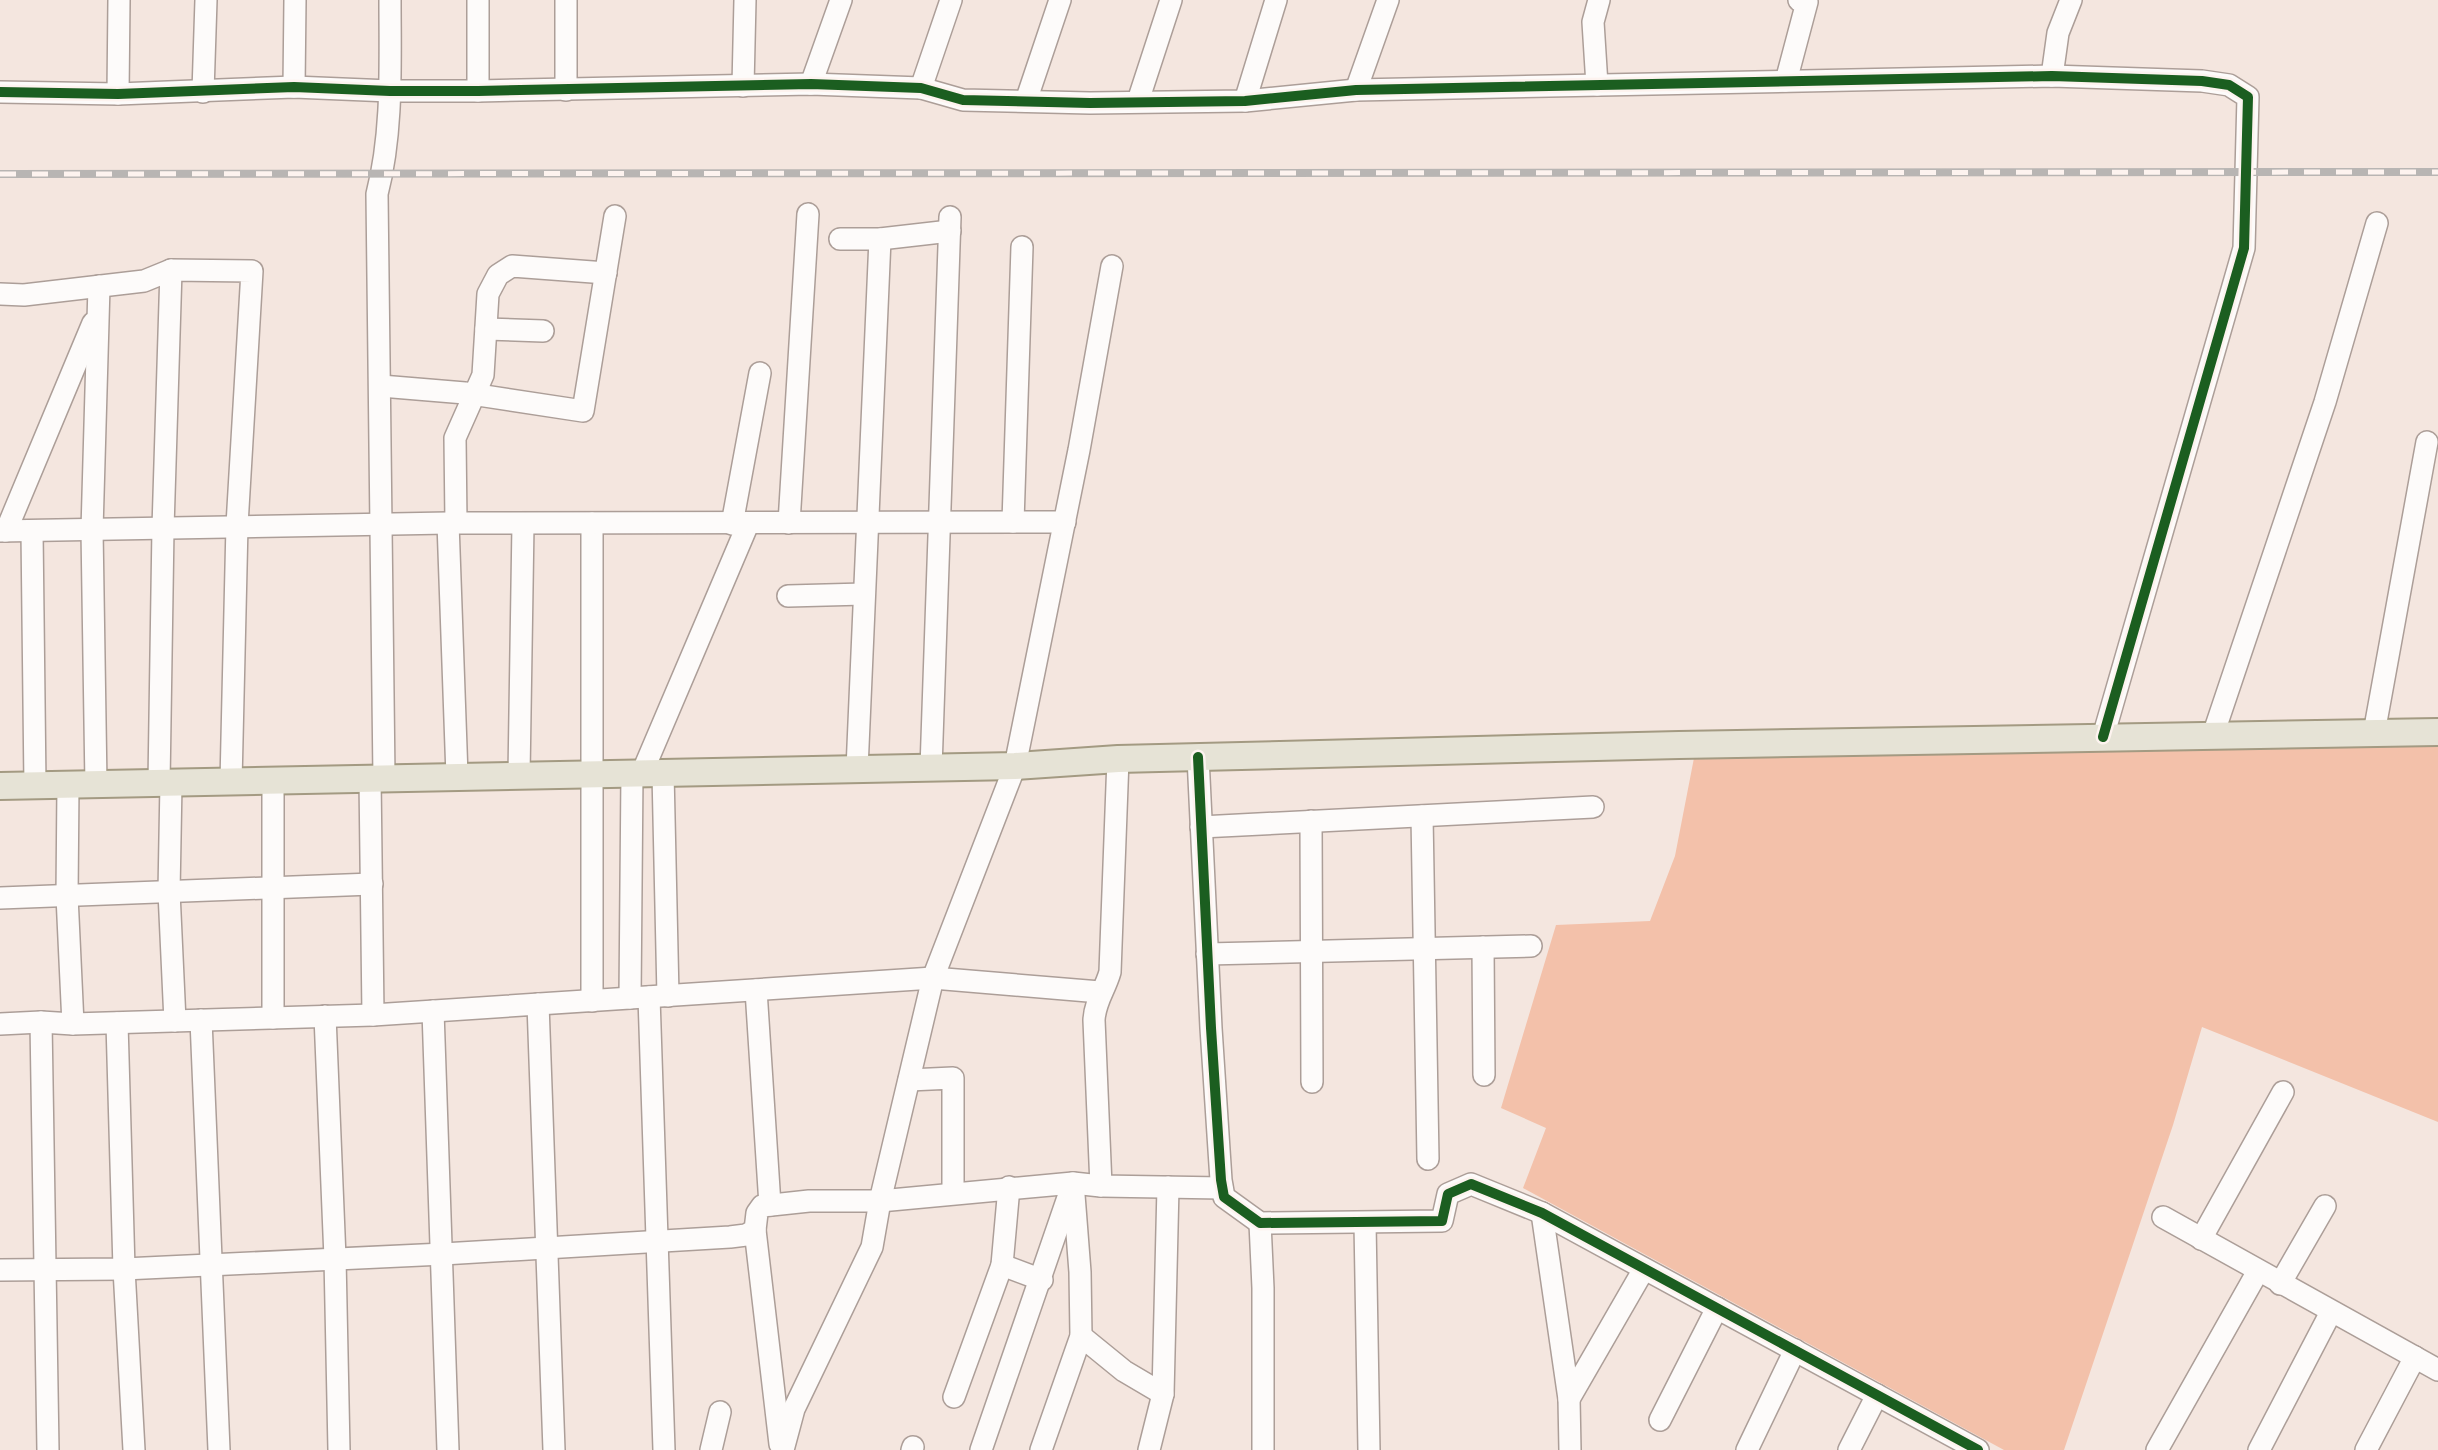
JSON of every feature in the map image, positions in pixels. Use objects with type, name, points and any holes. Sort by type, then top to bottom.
[{"type":"main road","points":[[0,786],[931,768],[1198,757],[2438,732]]},
{"type":"street","points":[[118,94],[119,0]]},
{"type":"street","points":[[203,92],[206,0]]},
{"type":"street","points":[[293,87],[295,0]]},
{"type":"street","points":[[373,1015],[372,884],[377,778],[381,524],[377,194],[382,174],[390,91],[390,0]]},
{"type":"street","points":[[478,0],[478,91]]},
{"type":"street","points":[[566,0],[566,90]]},
{"type":"street","points":[[743,86],[745,0]]},
{"type":"street","points":[[811,85],[841,0]]},
{"type":"street","points":[[921,88],[951,0]]},
{"type":"street","points":[[1026,101],[1060,0]]},
{"type":"street","points":[[1138,101],[1171,0]]},
{"type":"street","points":[[1245,101],[1276,0]]},
{"type":"street","points":[[1356,90],[1388,0]]},
{"type":"street","points":[[1597,85],[1593,22],[1598,0]]},
{"type":"street","points":[[1786,81],[1807,2],[1799,0]]},
{"type":"street","points":[[2052,76],[2058,33],[2071,0]]},
{"type":"street","points":[[0,92],[118,94],[293,87],[478,91],[811,85],[921,88],[963,100],[1245,101],[1356,90],[2052,76],[2202,81],[2229,85],[2248,97],[2244,248],[2103,737]]},
{"type":"street","points":[[789,523],[808,214]]},
{"type":"street","points":[[381,386],[473,394],[583,411],[615,216]]},
{"type":"street","points":[[2213,735],[2325,402],[2377,223]]},
{"type":"street","points":[[840,239],[880,239],[950,224],[931,768]]},
{"type":"street","points":[[857,769],[880,239]]},
{"type":"street","points":[[1013,522],[1022,247]]},
{"type":"street","points":[[457,776],[452,523],[456,438],[483,375],[488,294],[498,275],[512,266],[606,273]]},
{"type":"street","points":[[782,1450],[794,1409],[872,1247],[880,1201],[933,978],[1015,766],[1065,522],[1112,266]]},
{"type":"street","points":[[171,270],[163,528],[165,783],[174,1021]]},
{"type":"street","points":[[0,294],[24,295],[144,281],[171,270],[252,271],[237,526],[230,782]]},
{"type":"street","points":[[96,785],[92,530],[99,286]]},
{"type":"street","points":[[98,311],[3,531],[452,523],[1065,522]]},
{"type":"street","points":[[486,329],[543,331]]},
{"type":"street","points":[[664,1450],[649,997],[646,773],[740,524],[760,373]]},
{"type":"street","points":[[2374,733],[2427,442]]},
{"type":"street","points":[[592,523],[592,1001]]},
{"type":"street","points":[[519,775],[523,524]]},
{"type":"street","points":[[32,531],[34,786]]},
{"type":"street","points":[[788,596],[863,594]]},
{"type":"street","points":[[1198,757],[1207,954],[1224,1197],[1260,1223],[1442,1221],[1448,1194],[1471,1184],[1542,1213],[1877,1395],[1968,1448]]},
{"type":"street","points":[[1101,1186],[1094,1007],[1110,972],[1118,759]]},
{"type":"street","points":[[646,773],[649,997]]},
{"type":"street","points":[[273,781],[273,1018]]},
{"type":"street","points":[[68,785],[67,896],[73,1024]]},
{"type":"street","points":[[1201,827],[1593,807]]},
{"type":"street","points":[[1422,816],[1428,1159]]},
{"type":"street","points":[[1311,821],[1312,1082]]},
{"type":"street","points":[[0,898],[372,884]]},
{"type":"street","points":[[1207,954],[1531,946]]},
{"type":"street","points":[[1483,947],[1484,1075]]},
{"type":"street","points":[[0,1024],[373,1015],[933,978],[1100,992]]},
{"type":"street","points":[[756,990],[770,1205]]},
{"type":"street","points":[[538,1004],[554,1450]]},
{"type":"street","points":[[433,1011],[448,1450]]},
{"type":"street","points":[[325,1016],[335,1258],[339,1450]]},
{"type":"street","points":[[201,1020],[219,1450]]},
{"type":"street","points":[[41,1022],[48,1450]]},
{"type":"street","points":[[117,1023],[124,1269],[134,1450]]},
{"type":"street","points":[[909,1080],[953,1078],[953,1192]]},
{"type":"street","points":[[2201,1239],[2283,1092]]},
{"type":"street","points":[[782,1450],[755,1230],[757,1213],[762,1206],[809,1201],[880,1201],[1073,1182],[1101,1186],[1222,1188]]},
{"type":"street","points":[[981,1450],[1042,1280],[1073,1182]]},
{"type":"street","points":[[1041,1450],[1081,1336],[1080,1272],[1073,1182]]},
{"type":"street","points":[[954,1397],[1002,1265],[1009,1187]]},
{"type":"street","points":[[1149,1450],[1163,1394],[1168,1187]]},
{"type":"street","points":[[2280,1284],[2325,1206]]},
{"type":"street","points":[[1542,1213],[1569,1399],[1570,1450]]},
{"type":"street","points":[[2163,1217],[2331,1312],[2437,1367]]},
{"type":"street","points":[[1260,1223],[1264,1287],[1264,1450]]},
{"type":"street","points":[[1364,1223],[1369,1450]]},
{"type":"street","points":[[0,1270],[124,1269],[441,1254],[730,1237],[746,1235],[755,1230]]},
{"type":"street","points":[[1002,1265],[1042,1280]]},
{"type":"street","points":[[1569,1399],[1644,1269]]},
{"type":"street","points":[[2157,1450],[2258,1271]]},
{"type":"street","points":[[1660,1420],[1717,1308]]},
{"type":"street","points":[[2259,1450],[2331,1312]]},
{"type":"street","points":[[1081,1336],[1124,1371],[1163,1394]]},
{"type":"street","points":[[1747,1450],[1794,1350]]},
{"type":"street","points":[[2366,1450],[2415,1357]]},
{"type":"street","points":[[1849,1450],[1877,1395]]},
{"type":"street","points":[[710,1450],[720,1412]]},
{"type":"shaded area","points":[[2438,744],[2438,1122],[2202,1027],[2173,1125],[2064,1450],[2004,1450],[1523,1188],[1546,1128],[1501,1108],[1556,925],[1650,921],[1675,856],[1694,758]]},
{"type":"railway","points":[[0,174],[2438,172]]},
{"type":"cycle path","points":[[0,92],[118,94],[294,87],[478,91],[811,84],[921,88],[963,100],[1090,103],[1245,101],[1356,90],[2052,76],[2202,81],[2229,85],[2248,97],[2244,248],[2103,737]]},
{"type":"cycle path","points":[[1198,757],[1211,1028],[1224,1197],[1260,1223],[1442,1221],[1448,1194],[1471,1184],[1542,1213],[1978,1450]]}]
